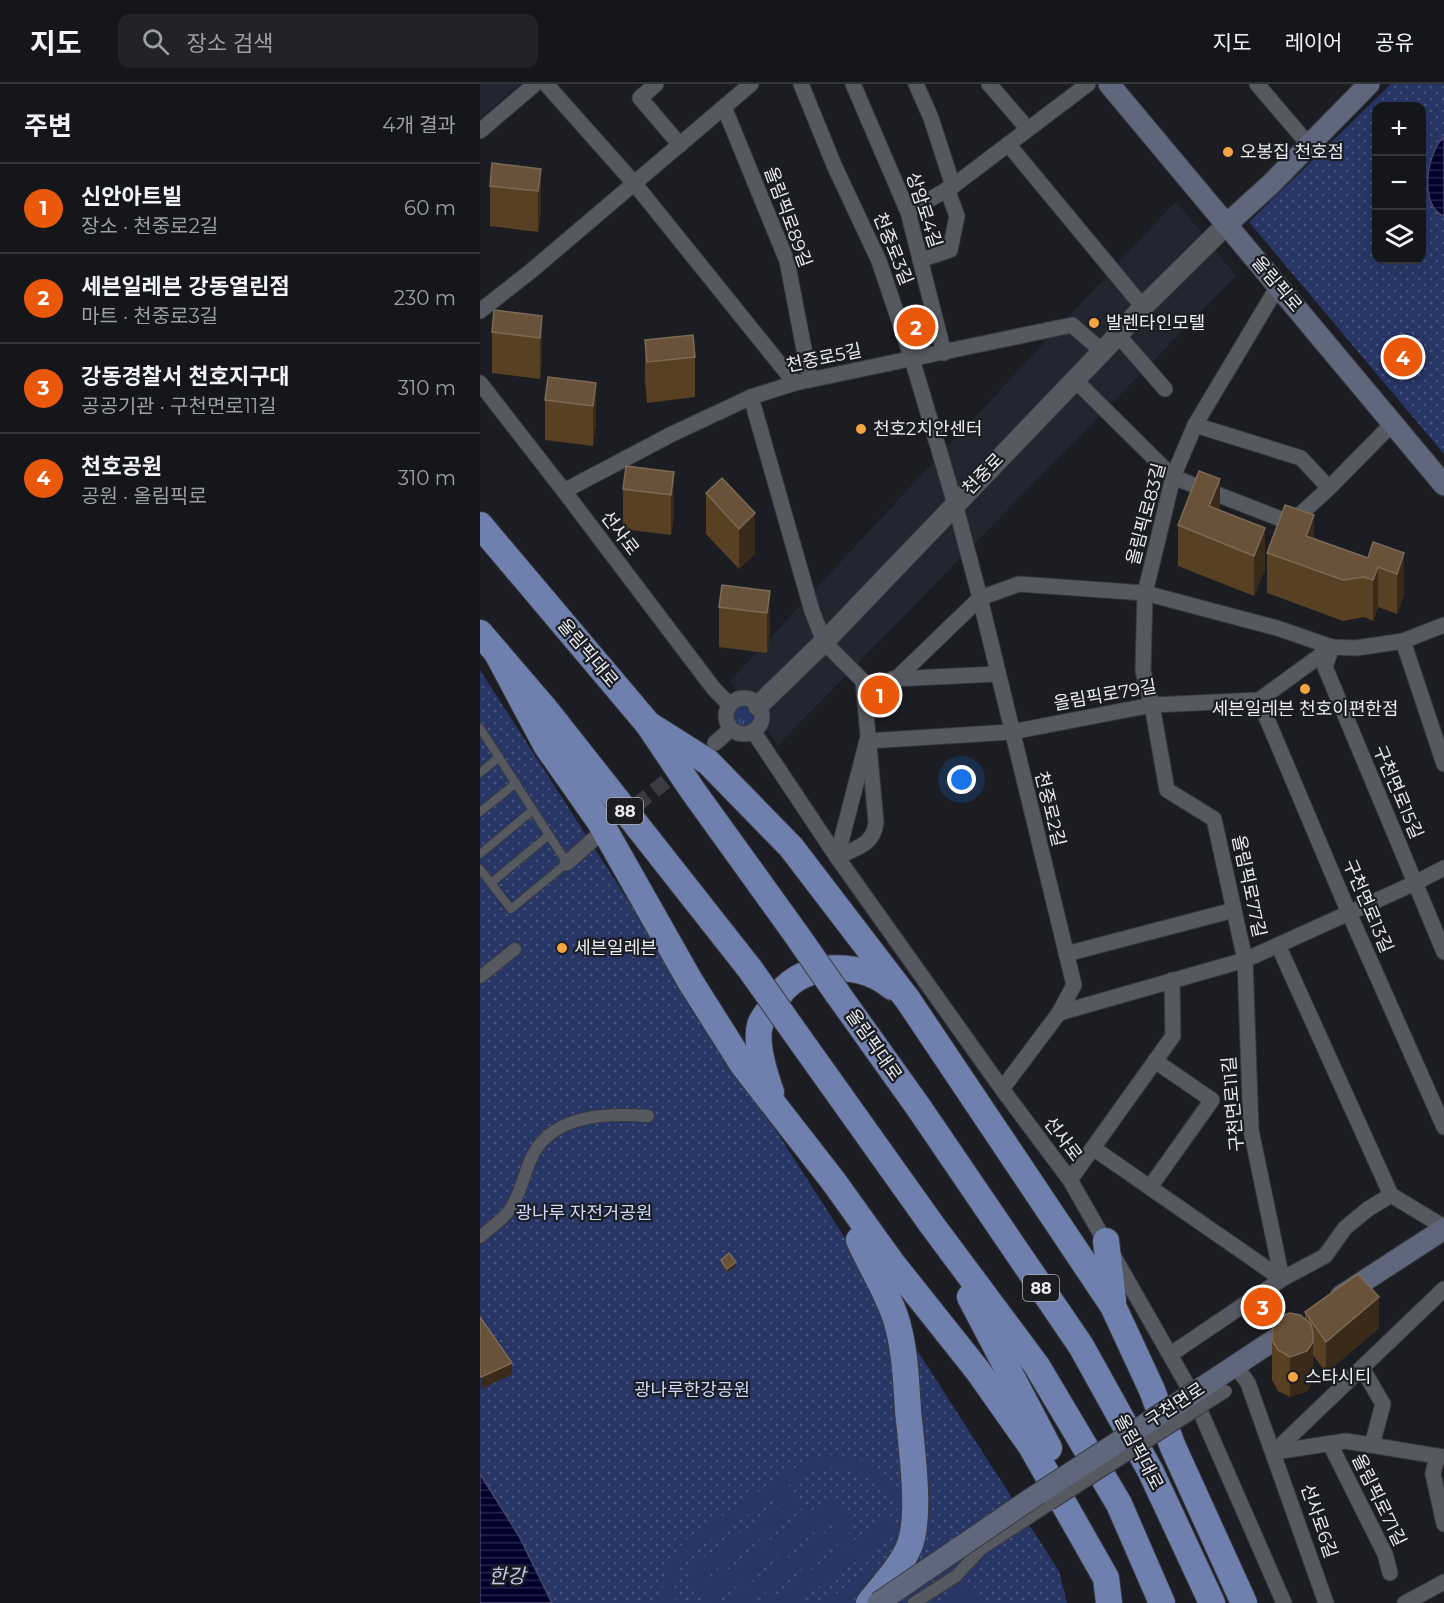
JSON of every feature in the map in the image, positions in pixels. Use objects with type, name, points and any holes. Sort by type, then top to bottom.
[{"type":"highway","name":"올림픽대로","points":[[480,525],[648,724],[693,791],[919,1108],[1081,1346],[1151,1472],[1212,1603]]},
{"type":"highway","name":"88","points":[[480,633],[553,719],[750,969],[932,1225],[1037,1366],[1119,1504],[1162,1603]]},
{"type":"highway","points":[[498,655],[546,745],[600,822],[690,981],[743,1065],[834,1182],[892,1263],[978,1371],[1031,1446],[1119,1603]]},
{"type":"highway","points":[[648,724],[708,762],[791,847],[908,1000],[1113,1306],[1152,1390],[1173,1447],[1244,1603]]},
{"type":"highway","points":[[775,1105],[764,1073],[760,1047],[760,1024],[785,987],[804,974],[845,967],[883,978],[908,1000]]},
{"type":"highway","points":[[834,1182],[896,1320],[903,1347],[915,1481],[913,1530],[909,1546],[897,1568],[869,1603]]},
{"type":"highway","points":[[932,1225],[1016,1383],[1089,1528],[1109,1603]]},
{"type":"highway","points":[[1106,1241],[1113,1306]]},
{"type":"highway","points":[[1152,1390],[1181,1435],[1255,1603]]},
{"type":"main road","name":"올림픽로","points":[[1109,84],[1444,485]]},
{"type":"main road","name":"천중로","points":[[1227,224],[1271,184],[1368,84]]},
{"type":"main road","name":"구천면로","points":[[878,1603],[1029,1500],[1226,1378],[1319,1310],[1444,1228]]},
{"type":"street","points":[[480,131],[535,84]]},
{"type":"street","points":[[546,84],[634,183],[802,381]]},
{"type":"street","points":[[656,84],[640,98],[680,145]]},
{"type":"street","name":"천중로3길","points":[[801,84],[834,165],[879,261],[912,359],[955,504]]},
{"type":"street","name":"상암로4길","points":[[853,84],[908,212],[944,352]]},
{"type":"street","points":[[916,84],[931,118],[957,216],[950,250],[920,260]]},
{"type":"street","points":[[989,84],[1028,129]]},
{"type":"street","points":[[908,212],[950,188],[1088,84]]},
{"type":"street","points":[[1257,84],[1309,145]]},
{"type":"street","points":[[480,311],[680,145],[746,86]]},
{"type":"street","name":"올림픽로89길","points":[[724,107],[787,261],[802,381]]},
{"type":"street","points":[[1008,144],[1143,307]]},
{"type":"street","name":"천중로","points":[[758,705],[824,642],[1143,307],[1227,224]]},
{"type":"street","name":"올림픽로83길","points":[[1152,705],[1143,671],[1146,592],[1173,477],[1195,425],[1278,286]]},
{"type":"street","name":"천중로5길","points":[[564,491],[672,434],[751,397],[802,381],[1072,325],[1102,351]]},
{"type":"street","points":[[1118,335],[1165,389]]},
{"type":"street","points":[[1074,380],[1173,477],[1291,523],[1393,423]]},
{"type":"street","name":"선사로","points":[[480,383],[714,689],[730,705]]},
{"type":"street","points":[[751,397],[812,611],[824,642],[863,681],[875,832],[868,842],[837,857]]},
{"type":"street","points":[[1195,425],[1301,459],[1329,488]]},
{"type":"street","name":"천중로2길","points":[[955,504],[1074,985],[1059,1013],[1002,1089]]},
{"type":"street","points":[[896,679],[980,598],[1019,584],[1146,592],[1277,628],[1332,647],[1356,648],[1403,641],[1444,625]]},
{"type":"street","points":[[1403,641],[1438,729],[1444,764]]},
{"type":"street","points":[[1259,700],[1332,647]]},
{"type":"street","name":"구천면로15길","points":[[1332,647],[1325,667],[1444,952]]},
{"type":"street","points":[[863,681],[997,674]]},
{"type":"street","points":[[746,699],[758,705],[762,713],[760,725],[745,734],[739,734],[731,729],[726,715],[730,705],[735,701],[746,699]]},
{"type":"street","name":"올림픽로79길","points":[[867,741],[1011,732],[1152,705],[1259,700]]},
{"type":"street","name":"구천면로13길","points":[[1259,700],[1349,913],[1444,1127]]},
{"type":"street","name":"올림픽로77길","points":[[1152,705],[1167,790],[1214,819],[1245,960]]},
{"type":"street","points":[[715,743],[731,729]]},
{"type":"street","name":"선사로","points":[[753,731],[837,857],[1002,1089],[1070,1180],[1194,1397],[1284,1603]]},
{"type":"street","points":[[837,857],[867,741]]},
{"type":"street","points":[[567,863],[595,838]]},
{"type":"street","name":"올림픽로77길","points":[[1059,1013],[1245,960],[1416,883],[1444,868]]},
{"type":"street","points":[[1066,954],[1234,910]]},
{"type":"street","points":[[1278,945],[1391,1195],[1444,1228]]},
{"type":"street","points":[[480,977],[515,949]]},
{"type":"street","name":"구천면로11길","points":[[1245,960],[1251,1130],[1282,1279]]},
{"type":"street","points":[[1070,1180],[1173,1036],[1172,980]]},
{"type":"street","points":[[1150,1186],[1212,1100],[1155,1061]]},
{"type":"street","points":[[480,1237],[510,1209],[530,1160],[542,1142],[558,1130],[574,1121],[594,1116],[612,1114],[648,1116]]},
{"type":"street","points":[[1093,1148],[1282,1279]]},
{"type":"street","points":[[1171,1354],[1282,1279],[1325,1256],[1345,1228],[1368,1209],[1391,1195]]},
{"type":"street","points":[[1274,1452],[1444,1289]]},
{"type":"street","points":[[1362,1368],[1383,1404],[1372,1445]]},
{"type":"street","points":[[914,1603],[956,1576],[981,1549],[1226,1378]]},
{"type":"street","name":"선사로6길","points":[[1226,1378],[1248,1383],[1326,1603]]},
{"type":"street","name":"올림픽로71길","points":[[1274,1452],[1346,1441],[1440,1456],[1433,1474],[1444,1524]]},
{"type":"street","name":"올림픽로71길","points":[[1330,1444],[1385,1554],[1390,1574]]},
{"type":"street","points":[[1405,1603],[1444,1582]]},
{"type":"lane","points":[[480,728],[567,863],[511,909],[480,869]]},
{"type":"lane","points":[[480,773],[500,757]]},
{"type":"lane","points":[[480,812],[516,783]]},
{"type":"lane","points":[[480,854],[533,810]]},
{"type":"lane","points":[[491,884],[549,835]]},
{"type":"shaded area","points":[[480,84],[521,84],[480,118]]},
{"type":"shaded area","points":[[1176,201],[1236,276],[778,745],[730,681]]},
{"type":"green space","points":[[1391,84],[1444,84],[1444,454],[1249,222],[1372,102],[1372,264],[1426,264],[1426,102],[1372,102]]},
{"type":"green space","name":"광나루한강공원","points":[[480,670],[1059,1571],[1067,1603],[552,1603],[519,1536],[480,1474]]},
{"type":"green space","points":[[744,704],[752,708],[756,716],[752,724],[744,728],[736,724],[732,716],[736,708]]},
{"type":"green space","points":[[827,1455],[848,1456],[867,1463],[884,1474],[901,1495],[916,1522],[916,1532],[902,1564],[845,1603],[823,1603],[903,1548],[908,1531],[889,1496],[871,1479],[847,1469],[822,1468],[798,1478],[788,1486],[804,1507],[711,1573],[709,1578],[715,1579],[827,1500],[840,1505],[849,1514],[851,1525],[846,1539],[750,1603],[721,1603],[834,1527],[834,1521],[830,1521],[716,1600],[697,1596],[689,1581],[690,1567],[779,1507],[772,1498],[691,1553],[679,1571],[674,1589],[676,1603],[662,1603],[663,1583],[667,1568],[687,1539],[810,1458]]},
{"type":"green space","points":[[889,1516],[901,1531],[795,1603],[764,1603]]},
{"type":"green space","points":[[971,1581],[982,1603],[938,1603]]},
{"type":"water","points":[[1444,137],[1444,216],[1436,210],[1431,201],[1428,178],[1433,154]]},
{"type":"water","name":"한강","points":[[480,1474],[519,1536],[552,1603],[480,1603]]},
{"type":"building","points":[[492,163],[541,169],[538,191],[490,186]]},
{"type":"building","points":[[494,310],[542,316],[540,338],[492,332]]},
{"type":"building","points":[[693,335],[695,357],[647,362],[645,340]]},
{"type":"building","points":[[548,377],[596,383],[593,406],[545,400]]},
{"type":"building","points":[[626,466],[674,472],[671,495],[623,489]]},
{"type":"building","points":[[1199,471],[1220,479],[1209,506],[1265,528],[1254,556],[1178,525]]},
{"type":"building","points":[[722,478],[755,513],[739,529],[706,493]]},
{"type":"building","points":[[1285,505],[1314,515],[1306,536],[1368,558],[1373,542],[1404,553],[1397,574],[1378,567],[1373,580],[1364,577],[1343,580],[1267,553]]},
{"type":"building","points":[[722,585],[770,591],[767,613],[719,607]]},
{"type":"building","points":[[892,674],[894,698],[867,701],[865,676]]},
{"type":"building","points":[[729,1253],[736,1262],[727,1269],[721,1260]]},
{"type":"building","points":[[1358,1274],[1379,1297],[1326,1342],[1305,1312]]},
{"type":"building","points":[[1290,1313],[1300,1315],[1311,1324],[1313,1342],[1307,1351],[1290,1357],[1278,1350],[1272,1340],[1273,1327],[1281,1316]]},
{"type":"building","points":[[480,1317],[512,1363],[481,1377],[480,1376]]},
{"type":"tunnel","points":[[600,834],[684,767]]},
{"type":"place","name":"오봉집 천호점","points":[[1228,152]]},
{"type":"place","name":"발렌타인모텔","points":[[1094,323]]},
{"type":"place","name":"세븐일레븐 강동열린점","points":[[916,327]]},
{"type":"place","name":"천호공원","points":[[1403,357]]},
{"type":"place","name":"천호2치안센터","points":[[861,429]]},
{"type":"place","name":"세븐일레븐 천호이편한점","points":[[1305,689]]},
{"type":"place","name":"신안아트빌","points":[[880,695]]},
{"type":"place","name":"세븐일레븐","points":[[562,948]]},
{"type":"place","name":"강동경찰서 천호지구대","points":[[1263,1307]]},
{"type":"place","name":"스타시티","points":[[1293,1377]]},
{"type":"park label","name":"광나루 자전거공원","points":[[584,1213]]}]
